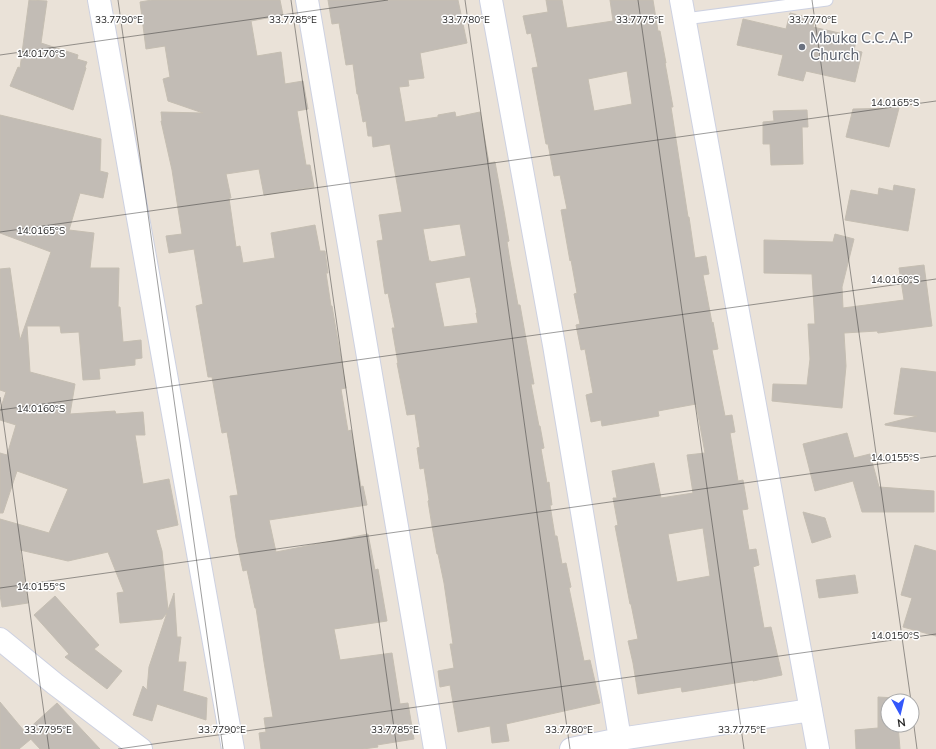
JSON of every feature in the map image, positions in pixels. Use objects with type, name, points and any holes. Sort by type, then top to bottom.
[{"type":"street","points":[[99,0],[233,749]]},
{"type":"street","points":[[306,0],[435,749]]},
{"type":"street","points":[[491,0],[554,345],[620,739]]},
{"type":"street","points":[[683,10],[818,749]]},
{"type":"street","points":[[0,639],[55,684],[141,749]]},
{"type":"street","points":[[571,749],[620,739],[811,710]]},
{"type":"lane","points":[[683,10],[827,0]]},
{"type":"building","points":[[29,0],[47,1],[41,43],[78,55],[77,59],[87,62],[73,110],[10,86],[18,67],[20,68]]},
{"type":"building","points":[[152,0],[280,0],[283,15],[251,21],[257,56],[281,52],[285,84],[303,81],[308,109],[297,111],[306,165],[310,165],[314,187],[264,195],[259,169],[226,174],[231,198],[229,198],[236,247],[240,246],[243,263],[275,258],[271,233],[315,225],[320,251],[325,251],[328,273],[326,273],[331,306],[346,388],[341,389],[348,431],[351,430],[361,487],[363,486],[367,505],[269,520],[276,552],[368,534],[375,570],[378,569],[387,621],[334,629],[340,660],[392,653],[400,704],[408,703],[414,739],[377,745],[378,747],[363,749],[261,749],[259,733],[266,732],[264,718],[273,717],[256,608],[247,570],[243,571],[236,538],[230,496],[238,495],[227,432],[222,433],[212,377],[208,377],[196,306],[203,304],[194,249],[169,253],[166,236],[182,234],[172,170],[161,121],[161,112],[203,113],[168,101],[163,79],[170,77],[165,46],[146,49],[140,2]]},
{"type":"building","points":[[328,0],[458,0],[467,43],[420,53],[424,78],[408,80],[409,86],[399,87],[405,122],[438,117],[438,115],[455,112],[456,117],[480,112],[489,163],[495,162],[504,211],[509,241],[507,242],[510,261],[518,305],[520,305],[534,384],[531,384],[544,448],[541,449],[547,483],[549,482],[552,505],[550,505],[555,536],[557,536],[562,564],[566,563],[571,587],[569,588],[584,661],[590,660],[600,703],[506,724],[509,741],[492,743],[490,726],[458,732],[450,685],[440,687],[438,671],[454,668],[450,644],[453,644],[444,583],[432,526],[424,468],[420,469],[417,448],[420,447],[415,414],[407,415],[392,328],[395,328],[388,293],[385,294],[377,241],[383,240],[379,215],[402,212],[390,144],[373,147],[372,136],[368,136],[366,121],[363,122],[353,64],[346,65],[339,23],[332,24]],"holes":[[[460,224],[466,256],[431,262],[429,261],[423,229]],[[470,277],[478,323],[444,327],[435,283]]]},
{"type":"building","points":[[546,0],[562,0],[567,28],[613,21],[610,0],[653,0],[658,31],[660,31],[666,63],[673,107],[671,107],[695,258],[706,256],[709,274],[703,275],[718,349],[712,350],[725,416],[732,415],[735,432],[730,433],[738,481],[743,480],[748,509],[742,510],[749,550],[756,549],[759,565],[753,567],[764,628],[771,627],[782,675],[682,692],[681,687],[638,694],[628,641],[638,639],[615,526],[618,525],[613,498],[617,498],[612,471],[654,463],[661,498],[693,493],[687,455],[705,453],[696,404],[658,411],[659,416],[602,426],[601,420],[591,422],[586,395],[593,393],[585,349],[581,350],[576,325],[580,324],[574,294],[577,293],[561,210],[567,209],[560,175],[554,176],[548,144],[546,144],[532,68],[538,67],[531,33],[527,34],[523,16],[548,12]],"holes":[[[627,71],[632,104],[594,111],[588,79]],[[703,528],[710,576],[677,582],[668,534]]]},
{"type":"building","name":"Mbuka C.C.A.P Church","points":[[790,13],[815,19],[813,27],[857,37],[854,50],[862,52],[855,82],[806,71],[803,81],[778,75],[783,55],[737,45],[743,19],[786,29]]},
{"type":"building","points":[[899,108],[889,147],[846,137],[853,109]]},
{"type":"building","points":[[807,110],[808,127],[802,127],[803,164],[771,165],[770,144],[763,144],[763,122],[774,121],[773,111]]},
{"type":"building","points":[[0,115],[101,139],[100,171],[108,173],[103,198],[80,193],[69,230],[94,233],[90,268],[119,268],[118,307],[120,307],[123,342],[141,340],[142,358],[135,359],[135,365],[99,369],[100,379],[83,380],[79,332],[61,333],[60,326],[27,326],[30,372],[75,384],[70,414],[115,411],[116,414],[143,412],[145,435],[135,435],[143,484],[169,479],[178,525],[156,530],[162,551],[168,610],[174,593],[177,637],[181,637],[178,662],[186,662],[183,691],[207,698],[206,720],[157,704],[152,721],[133,715],[143,686],[147,690],[149,667],[167,613],[162,619],[120,623],[117,593],[124,592],[108,552],[68,561],[20,550],[28,603],[2,607],[0,595],[0,519],[49,533],[68,489],[17,471],[3,513],[0,513],[0,453],[7,455],[16,425],[0,420],[0,410],[6,392],[0,390],[0,269],[10,268],[20,340],[51,252],[0,233]]},
{"type":"building","points":[[894,185],[915,189],[908,231],[845,220],[851,190],[878,195],[879,188],[893,191]]},
{"type":"building","points":[[835,234],[854,239],[842,287],[843,308],[904,300],[899,268],[924,265],[932,326],[878,333],[877,331],[844,333],[846,366],[842,408],[772,401],[773,384],[807,385],[810,359],[808,324],[815,324],[812,274],[764,273],[764,240],[833,242]]},
{"type":"building","points":[[901,368],[936,372],[936,432],[885,425],[917,416],[894,414]]},
{"type":"building","points":[[847,433],[854,458],[870,454],[879,487],[934,491],[934,512],[862,512],[853,481],[815,491],[803,444]]},
{"type":"building","points":[[803,512],[825,518],[831,537],[812,543]]},
{"type":"building","points":[[915,545],[936,551],[936,636],[903,627],[912,598],[901,595]]},
{"type":"building","points":[[855,575],[858,593],[819,598],[816,580]]},
{"type":"building","points":[[55,596],[99,645],[94,649],[122,671],[107,689],[65,657],[69,654],[34,615]]},
{"type":"building","points":[[878,697],[880,697],[880,733],[899,733],[900,749],[856,749],[855,730],[878,728]]},
{"type":"building","points":[[0,702],[25,732],[57,703],[100,749],[40,749],[31,739],[19,749],[0,749]]},
{"type":"place","name":"Mbuka C.C.A.P Church","points":[[802,47]]}]
